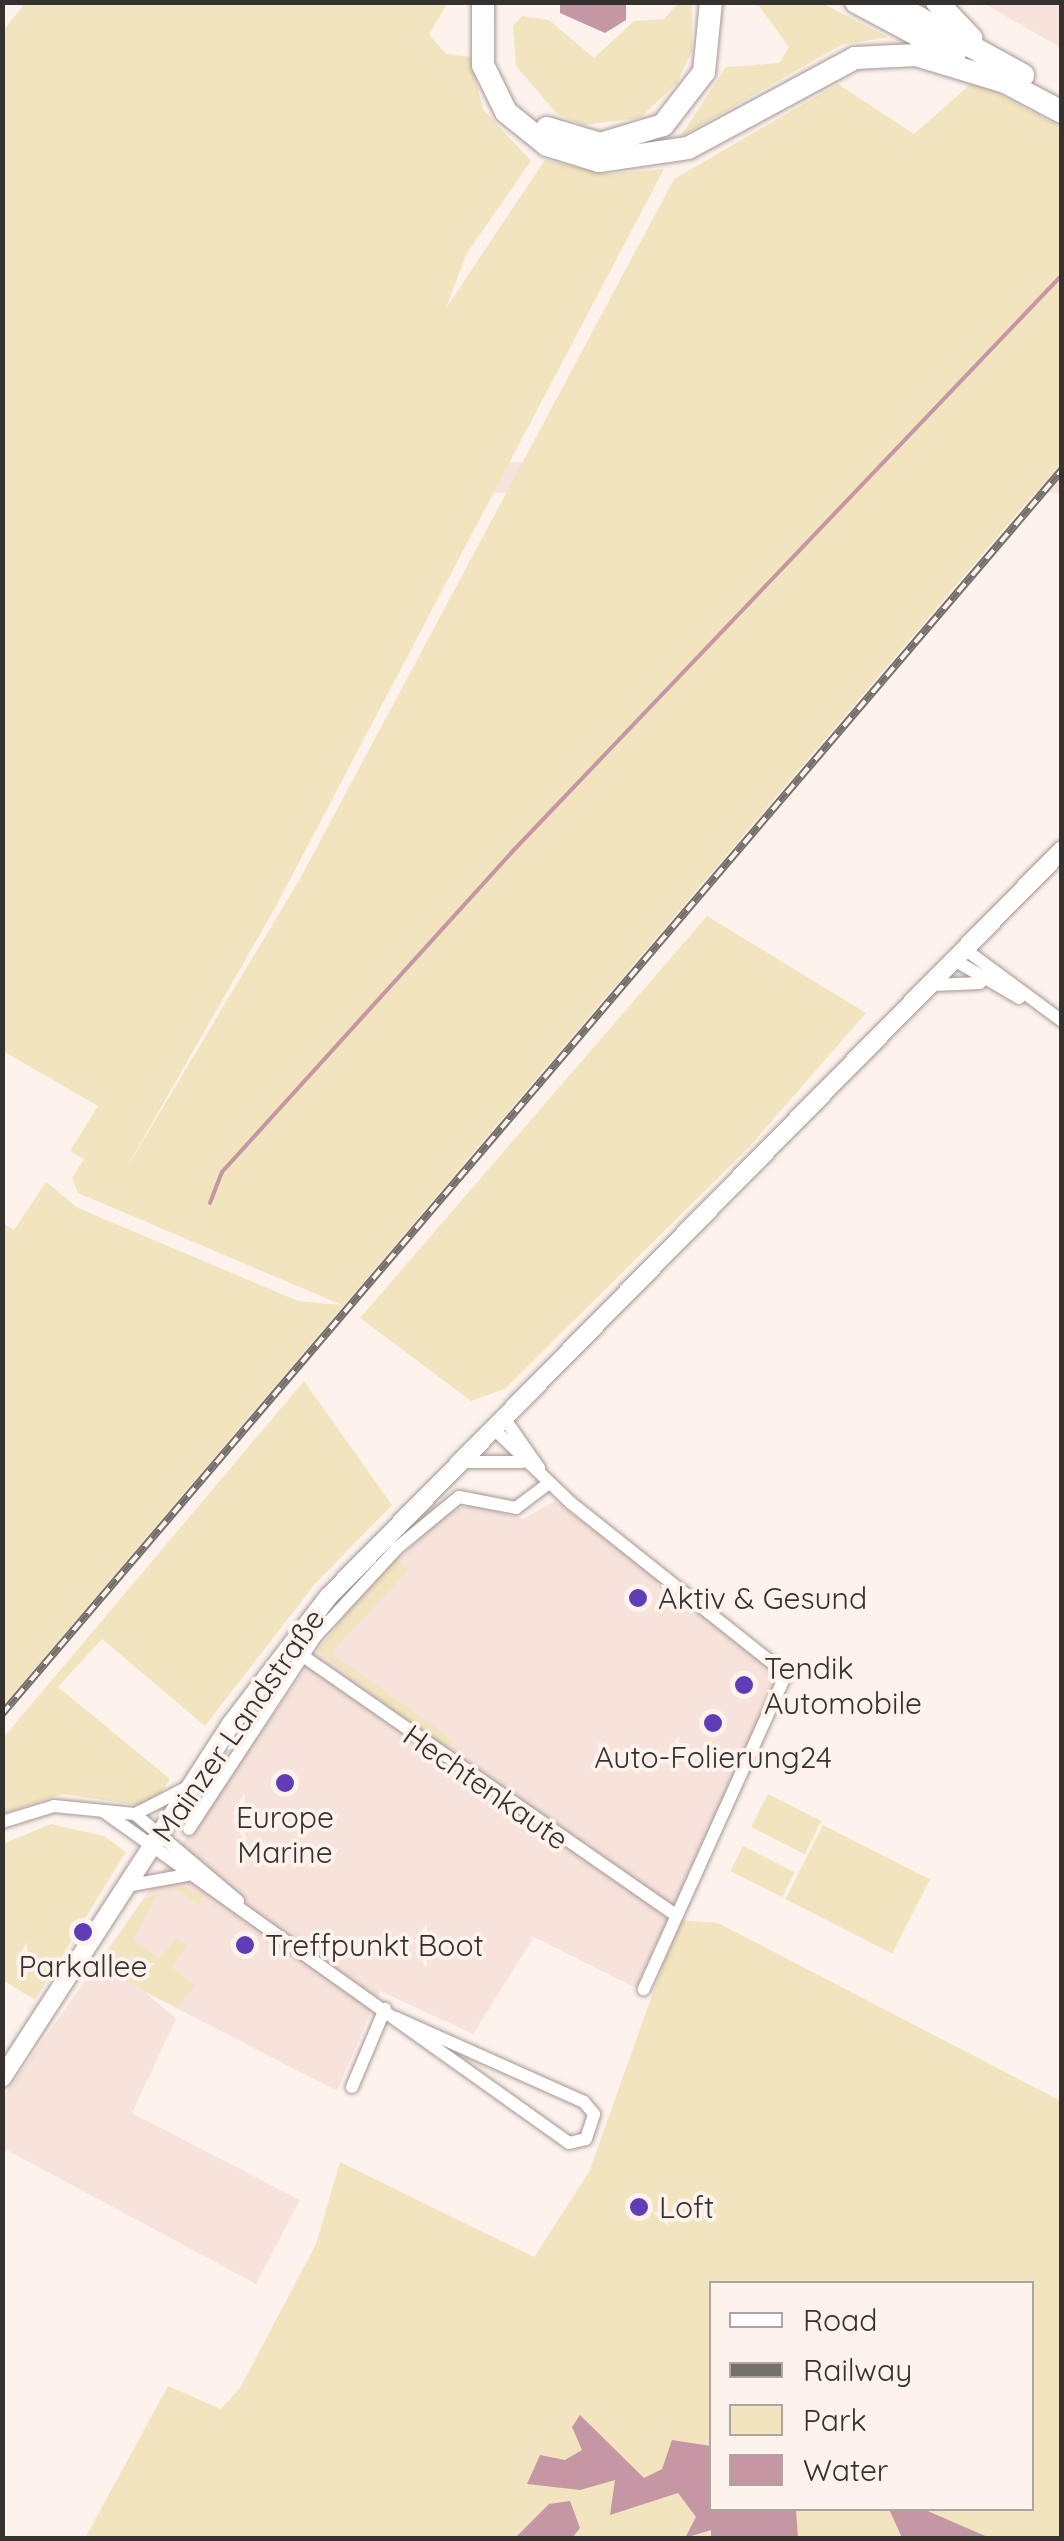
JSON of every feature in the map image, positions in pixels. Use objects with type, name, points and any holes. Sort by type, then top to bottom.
[{"type":"highway","points":[[483,2],[483,65],[506,112],[546,145],[598,162],[688,148],[854,58],[916,55],[1005,82]]},
{"type":"highway","points":[[498,2],[495,54],[514,99],[552,132],[600,144],[649,133],[688,102],[709,57],[711,2]]},
{"type":"highway","points":[[856,2],[1062,112]]},
{"type":"highway","points":[[890,2],[1062,97]]},
{"type":"highway","points":[[937,2],[996,60]]},
{"type":"main road","name":"Mainzer Landstraße","points":[[2,2078],[192,1784],[303,1627],[498,1423],[1062,850]]},
{"type":"street","points":[[961,956],[982,984]]},
{"type":"street","points":[[961,956],[1062,1021]]},
{"type":"street","points":[[932,985],[982,984],[1026,1000]]},
{"type":"street","points":[[498,1423],[529,1465],[786,1674],[673,1913],[644,1989]]},
{"type":"street","points":[[498,1423],[550,1482]]},
{"type":"street","points":[[457,1465],[498,1457],[529,1465]]},
{"type":"street","name":"Mainzer Landstraße","points":[[189,1829],[303,1656],[356,1589],[449,1502],[468,1495],[516,1508],[550,1482]]},
{"type":"street","name":"Hechtenkaute","points":[[303,1656],[673,1913]]},
{"type":"street","points":[[135,1814],[192,1784]]},
{"type":"street","points":[[2,1822],[54,1806],[135,1814],[162,1831],[243,1907]]},
{"type":"street","points":[[102,1810],[150,1849],[243,1907],[390,2014],[580,2145],[594,2114],[452,2036],[390,2014]]},
{"type":"street","points":[[126,1886],[189,1875]]},
{"type":"street","points":[[352,2086],[390,2014]]},
{"type":"shaded area","points":[[983,3],[1061,3],[1061,48]]},
{"type":"shaded area","points":[[2,462],[1061,462],[1061,493],[2,493]]},
{"type":"shaded area","points":[[555,1501],[770,1663],[778,1679],[636,1988],[534,1937],[473,2034],[380,1991],[337,2091],[145,1992],[176,2019],[132,2113],[300,2200],[256,2284],[3,2148],[3,2097],[353,1602],[450,1510],[474,1505],[523,1519]]},
{"type":"green space","points":[[25,3],[447,3],[429,35],[446,54],[470,57],[483,109],[531,161],[467,253],[446,308],[545,160],[607,174],[664,169],[275,908],[120,1179],[302,875],[674,179],[838,84],[914,134],[974,81],[1061,127],[1061,462],[3,1706],[3,1223],[14,1230],[46,1182],[78,1208],[298,1301],[342,1305],[78,1193],[72,1178],[84,1159],[70,1151],[98,1106],[3,1051],[3,31]]},
{"type":"green space","points":[[678,3],[692,4],[692,51],[677,83],[640,118],[583,125],[557,114],[516,66],[513,26],[522,16],[549,20],[594,58],[634,21],[664,19]]},
{"type":"green space","points":[[757,3],[822,3],[888,37],[841,45],[680,137],[726,67],[779,63],[789,47]]},
{"type":"green space","points":[[707,916],[866,1013],[751,1145],[505,1389],[471,1401],[360,1318]]},
{"type":"green space","points":[[304,1381],[392,1505],[315,1584],[205,1726],[102,1639],[58,1687],[170,1779],[151,1807],[62,1794],[3,1814],[3,1738]]},
{"type":"green space","points":[[396,1559],[408,1570],[331,1653],[453,1740],[445,1750],[317,1650]]},
{"type":"green space","points":[[768,1794],[821,1821],[805,1854],[751,1827]]},
{"type":"green space","points":[[51,1824],[104,1836],[126,1852],[35,2000],[3,1980],[3,1844]]},
{"type":"green space","points":[[823,1825],[930,1879],[892,1953],[785,1899]]},
{"type":"green space","points":[[743,1846],[795,1872],[782,1897],[730,1871]]},
{"type":"green space","points":[[181,1886],[205,1897],[199,1904],[177,1890],[160,1893]]},
{"type":"green space","points":[[157,1895],[133,1940],[160,1959],[176,1938],[187,1946],[172,1968],[195,1985],[178,2008],[98,1966],[144,1899]]},
{"type":"green space","points":[[679,1920],[718,1923],[1061,2101],[1061,2538],[85,2538],[168,2386],[221,2409],[240,2388],[316,2244],[340,2162],[534,2257],[589,2172]]},
{"type":"water","points":[[560,3],[626,3],[626,20],[605,33],[560,13]]},
{"type":"water","points":[[580,2415],[644,2478],[662,2469],[672,2440],[709,2446],[709,2511],[796,2511],[798,2538],[711,2538],[711,2530],[685,2538],[696,2517],[678,2493],[610,2515],[615,2480],[580,2490],[527,2484],[540,2455],[565,2460],[582,2450],[572,2427]]},
{"type":"water","points":[[570,2501],[580,2528],[572,2538],[515,2538],[549,2504]]},
{"type":"water","points":[[890,2511],[928,2511],[990,2538],[902,2538]]},
{"type":"waterway","points":[[210,1203],[222,1172],[511,853],[1062,275]]},
{"type":"railway","points":[[2,1714],[1062,470]]},
{"type":"place","name":"Aktiv & Gesund","points":[[638,1598]]},
{"type":"place","name":"Tendik Automobile","points":[[744,1685]]},
{"type":"place","name":"Auto-Folierung24","points":[[713,1723]]},
{"type":"place","name":"Europe Marine","points":[[285,1783]]},
{"type":"place","name":"Parkallee","points":[[83,1932]]},
{"type":"place","name":"Treffpunkt Boot","points":[[245,1945]]},
{"type":"place","name":"Loft","points":[[639,2207]]}]
